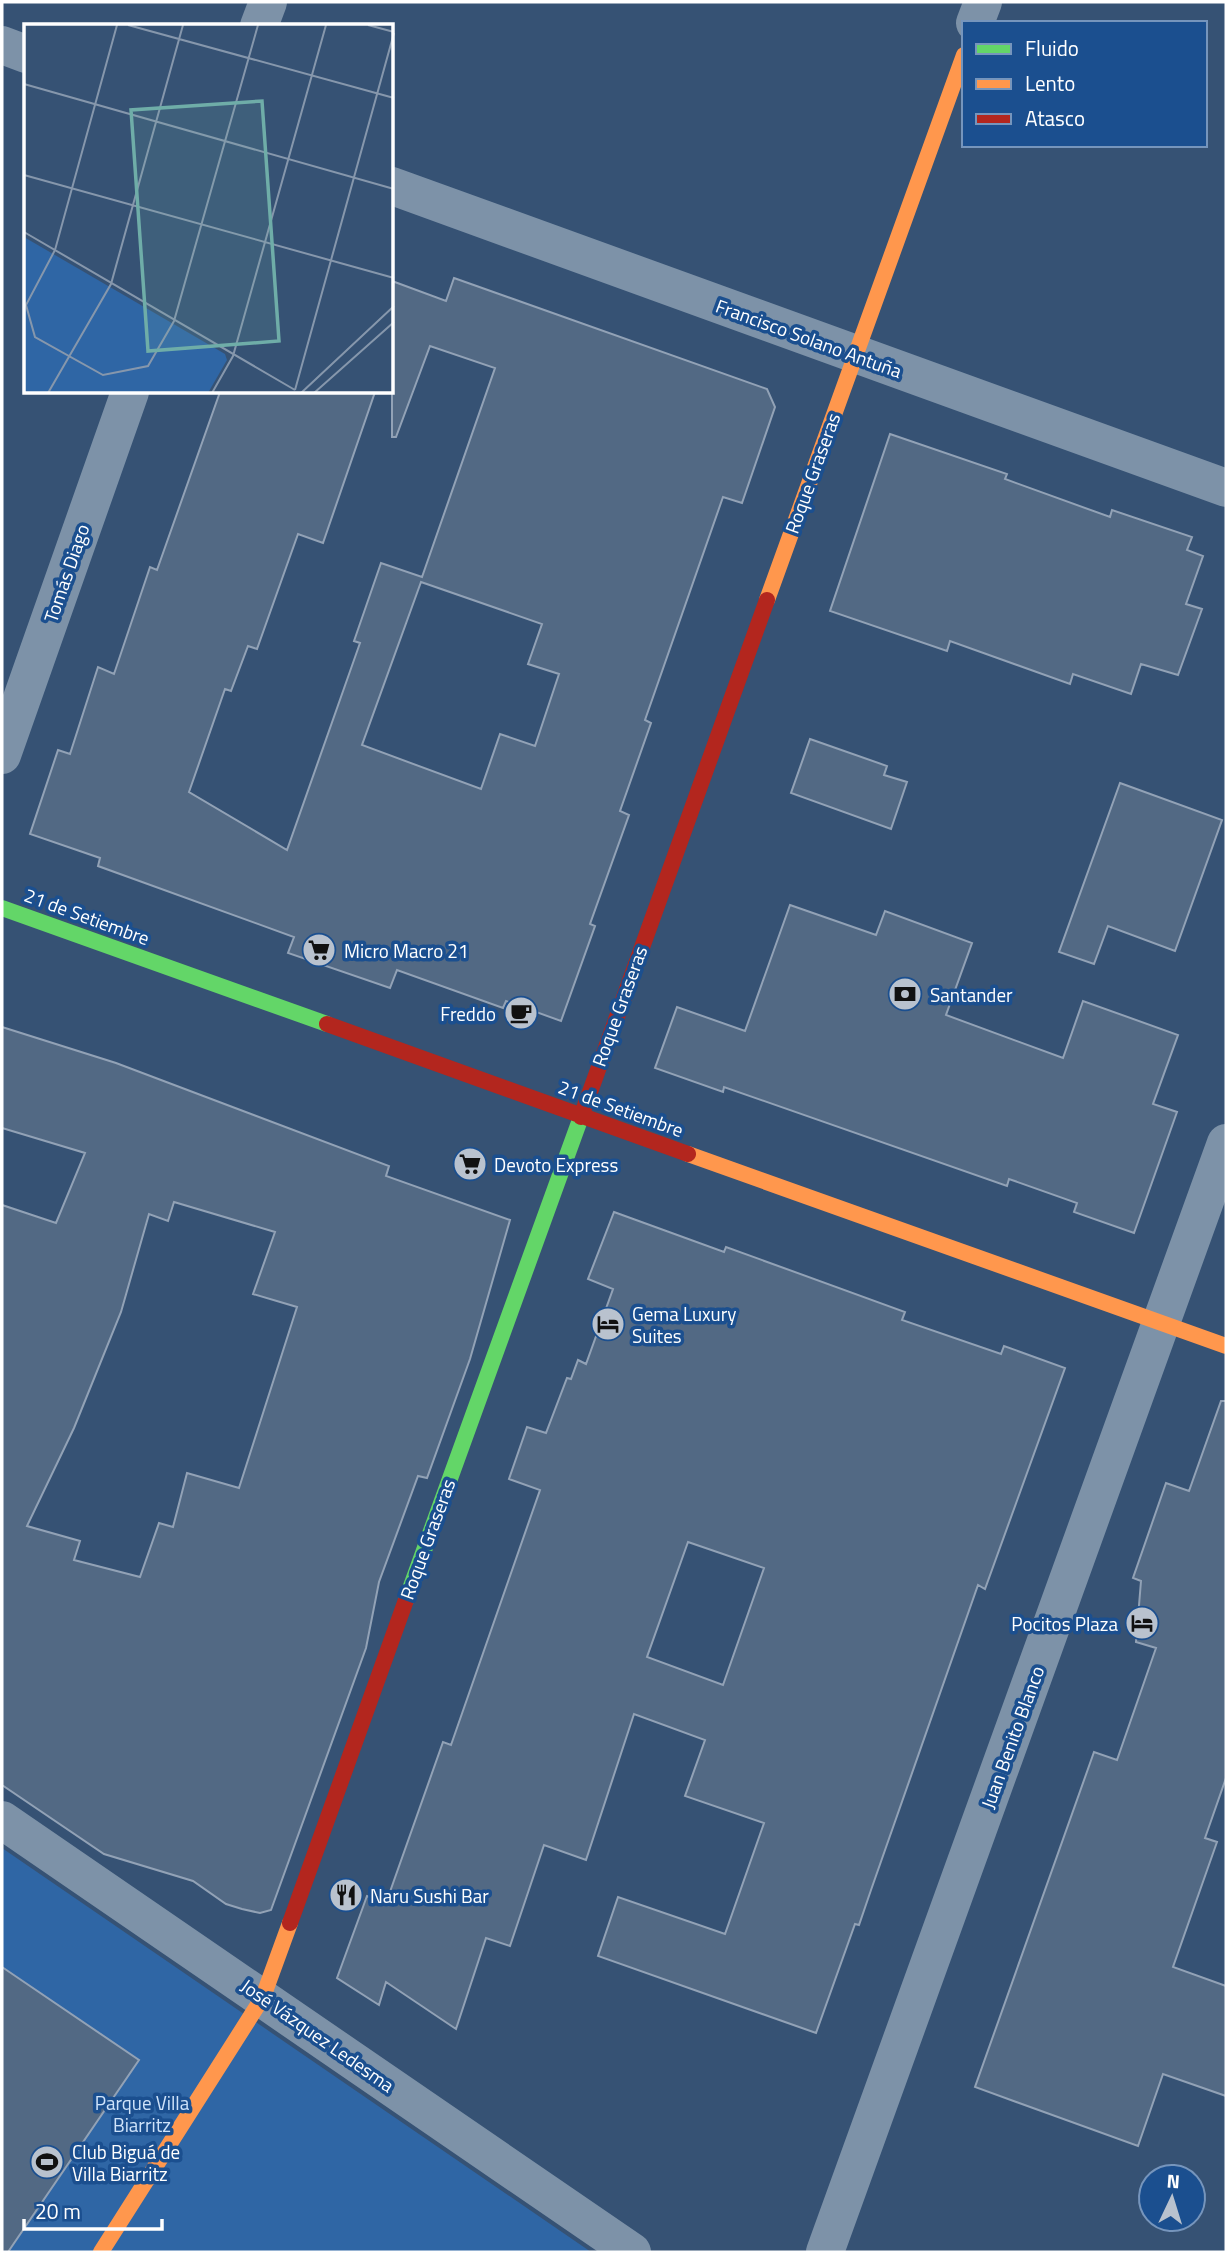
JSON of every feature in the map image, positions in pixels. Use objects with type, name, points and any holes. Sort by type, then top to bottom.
[{"type":"street","points":[[260,24],[268,2]]},
{"type":"street","points":[[976,21],[983,2]]},
{"type":"street","points":[[2,45],[24,53]]},
{"type":"street","name":"Roque Graseras","points":[[101,2252],[263,1997],[579,1115],[962,61]]},
{"type":"street","name":"Francisco Solano Antuña","points":[[394,188],[1226,488]]},
{"type":"street","name":"Tomás Diago","points":[[2,755],[129,394]]},
{"type":"street","name":"21 de Setiembre","points":[[2,908],[1226,1346]]},
{"type":"street","name":"Juan Benito Blanco","points":[[825,2252],[1226,1143]]},
{"type":"street","name":"José Vázquez Ledesma","points":[[2,1820],[632,2252]]},
{"type":"green space","name":"Parque Villa Biarritz","points":[[2,1848],[591,2252],[2,2252]]},
{"type":"building","points":[[454,278],[767,389],[775,407],[742,503],[723,497],[645,720],[651,723],[620,811],[629,815],[590,924],[595,926],[561,1021],[506,1001],[503,1008],[397,970],[390,988],[288,953],[294,937],[98,866],[100,858],[30,834],[58,750],[70,754],[98,667],[114,674],[150,567],[157,570],[219,394],[374,394],[323,543],[298,534],[257,649],[248,646],[231,691],[225,689],[189,792],[287,850],[360,643],[354,641],[381,563],[422,577],[495,368],[430,346],[396,437],[392,437],[394,282],[446,301]],"holes":[[[421,582],[542,624],[528,664],[559,674],[535,746],[500,734],[481,789],[362,745]]]},
{"type":"building","points":[[890,434],[1007,474],[1005,479],[1110,517],[1112,510],[1192,537],[1187,550],[1203,556],[1186,604],[1202,609],[1178,675],[1141,664],[1131,694],[1073,674],[1070,684],[950,641],[947,651],[830,611]]},
{"type":"building","points":[[810,739],[887,766],[884,775],[907,782],[891,829],[791,793]]},
{"type":"building","points":[[1120,783],[1222,820],[1175,951],[1108,926],[1094,964],[1059,952]]},
{"type":"building","points":[[790,905],[876,935],[885,911],[972,943],[946,1015],[1063,1058],[1083,1001],[1178,1035],[1153,1104],[1177,1112],[1134,1233],[1074,1212],[1077,1203],[1009,1179],[1007,1186],[724,1087],[723,1092],[655,1068],[677,1007],[745,1031]]},
{"type":"building","points":[[2,1027],[116,1063],[389,1166],[386,1176],[510,1220],[470,1359],[427,1478],[418,1476],[379,1582],[366,1648],[271,1910],[260,1913],[226,1904],[193,1881],[104,1854],[2,1785],[2,1205],[56,1223],[85,1153],[2,1128]],"holes":[[[174,1202],[275,1232],[253,1294],[297,1307],[239,1488],[187,1473],[173,1527],[159,1523],[140,1577],[74,1560],[80,1541],[27,1526],[74,1428],[121,1312],[149,1214],[168,1221]]]},
{"type":"building","points":[[614,1212],[724,1252],[726,1247],[905,1312],[902,1320],[1001,1354],[1004,1346],[1065,1368],[985,1589],[978,1585],[859,1925],[855,1924],[816,2033],[598,1956],[618,1897],[725,1934],[764,1823],[685,1796],[705,1740],[634,1714],[586,1860],[544,1845],[510,1946],[486,1938],[456,2029],[386,1982],[379,2005],[337,1978],[367,1896],[386,1903],[443,1742],[451,1745],[540,1490],[509,1479],[527,1427],[546,1433],[567,1378],[571,1379],[578,1360],[586,1364],[613,1289],[588,1279]],"holes":[[[688,1542],[764,1568],[723,1685],[647,1657]]]},
{"type":"building","points":[[1221,1401],[1226,1401],[1226,1778],[1205,1838],[1217,1842],[1173,1967],[1226,1986],[1226,2096],[1163,2074],[1138,2146],[975,2087],[1094,1752],[1117,1760],[1156,1648],[1136,1642],[1141,1581],[1133,1578],[1166,1483],[1189,1491]]},
{"type":"building","name":"Club Biguá de Villa Biarritz","points":[[2,1967],[139,2060],[8,2252],[2,2252]]},
{"type":"traffic: fast","points":[[2,908],[327,1024]]},
{"type":"traffic: fast","points":[[406,1600],[581,1117]]},
{"type":"traffic: slow","points":[[767,600],[962,61]]},
{"type":"traffic: slow","points":[[688,1154],[1226,1346]]},
{"type":"traffic: slow","points":[[101,2252],[263,1997],[290,1923]]},
{"type":"traffic: jam","points":[[581,1117],[767,600]]},
{"type":"traffic: jam","points":[[327,1024],[688,1154]]},
{"type":"traffic: jam","points":[[290,1923],[406,1600]]},
{"type":"place","name":"Micro Macro 21","points":[[319,950]]},
{"type":"place","name":"Santander","points":[[905,994]]},
{"type":"place","name":"Freddo","points":[[521,1013]]},
{"type":"place","name":"Devoto Express","points":[[470,1164]]},
{"type":"place","name":"Gema Luxury Suites","points":[[608,1324]]},
{"type":"place","name":"Pocitos Plaza","points":[[1142,1623]]},
{"type":"place","name":"Naru Sushi Bar","points":[[346,1895]]},
{"type":"place","name":"Club Biguá de Villa Biarritz","points":[[47,2162]]}]
